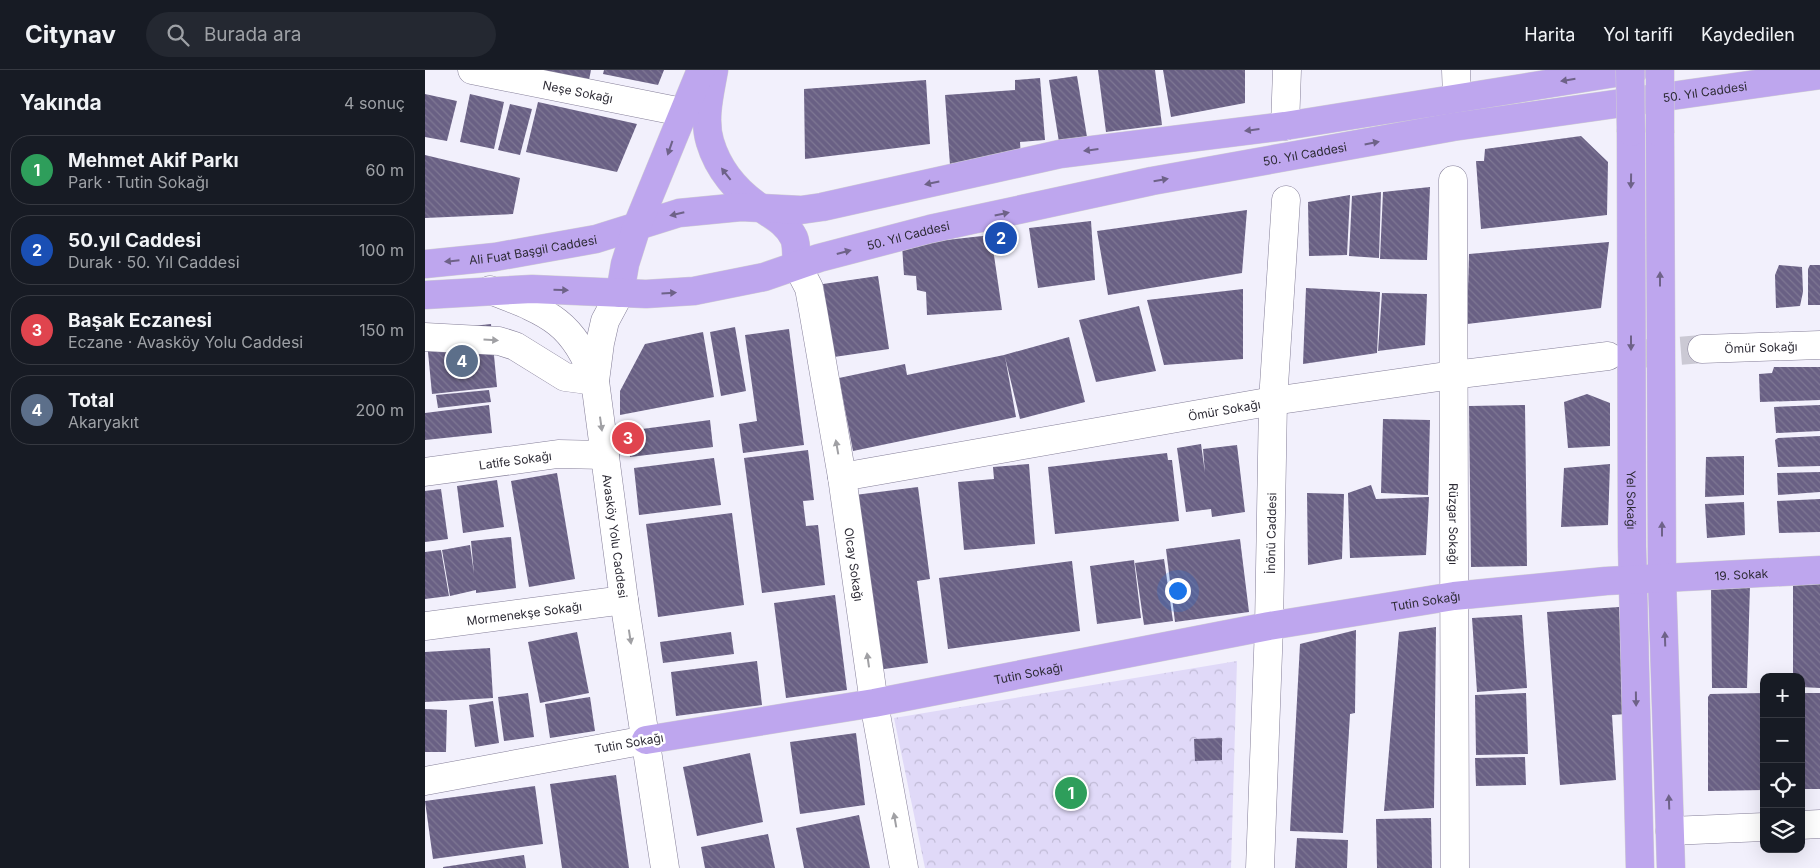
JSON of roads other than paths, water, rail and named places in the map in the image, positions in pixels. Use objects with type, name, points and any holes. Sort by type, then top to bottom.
[{"type":"main road","name":"Avasköy Yolu Caddesi","points":[[620,293],[625,264],[637,226],[666,159],[682,112],[701,70]]},
{"type":"main road","points":[[714,70],[707,111],[709,141],[721,168],[737,188],[761,208],[776,216],[794,239],[797,265]]},
{"type":"main road","points":[[761,208],[801,210],[822,207],[1060,154],[1285,126],[1632,70]]},
{"type":"main road","name":"Yel Sokağı","points":[[1632,70],[1633,580],[1640,868]]},
{"type":"main road","points":[[1660,70],[1662,578],[1671,868]]},
{"type":"main road","name":"50. Yıl Caddesi","points":[[620,293],[695,292],[764,278],[797,265],[930,229],[1152,181],[1287,159],[1453,127],[1820,75]]},
{"type":"main road","name":"Ali Fuat Başgil Caddesi","points":[[425,264],[495,257],[596,239],[679,213],[761,208]]},
{"type":"main road","points":[[425,294],[490,290],[591,290],[620,293]]},
{"type":"main road","name":"19. Sokak","points":[[1633,580],[1820,570]]},
{"type":"main road","name":"Tutin Sokağı","points":[[645,740],[874,703],[1269,626],[1454,596],[1633,580]]},
{"type":"street","name":"Neşe Sokağı","points":[[473,70],[682,112]]},
{"type":"street","points":[[1285,126],[1287,70]]},
{"type":"street","points":[[1456,70],[1457,98]]},
{"type":"street","name":"Rüzgar Sokağı","points":[[1453,180],[1455,868]]},
{"type":"street","name":"İnönü Caddesi","points":[[1260,868],[1269,626],[1273,401],[1286,200]]},
{"type":"street","name":"Olcay Sokağı","points":[[797,265],[809,288],[842,477],[874,703],[904,868]]},
{"type":"street","points":[[425,337],[499,340],[515,346],[565,377],[595,381],[578,342],[564,328],[527,304],[490,290]]},
{"type":"street","name":"Avasköy Yolu Caddesi","points":[[620,293],[605,321],[599,343],[595,381],[624,600],[665,868]]},
{"type":"street","name":"Ömür Sokağı","points":[[1702,349],[1820,345]]},
{"type":"street","name":"Ömür Sokağı","points":[[842,477],[1273,401],[1453,374],[1608,356]]},
{"type":"street","name":"Latife Sokağı","points":[[425,472],[558,454],[605,455]]},
{"type":"street","name":"Mormenekşe Sokağı","points":[[425,626],[624,600]]},
{"type":"street","name":"Tutin Sokağı","points":[[425,781],[645,740]]},
{"type":"street","points":[[1805,825],[1820,824]]},
{"type":"street","points":[[1670,831],[1760,827]]},
{"type":"tunnel","points":[[1639,354],[1702,349]]},
{"type":"place","name":"50.yıl Caddesi","points":[[1001,238]]},
{"type":"place","name":"Total","points":[[462,361]]},
{"type":"place","name":"Başak Eczanesi","points":[[628,438]]},
{"type":"place","name":"Mehmet Akif Parkı","points":[[1071,793]]}]
